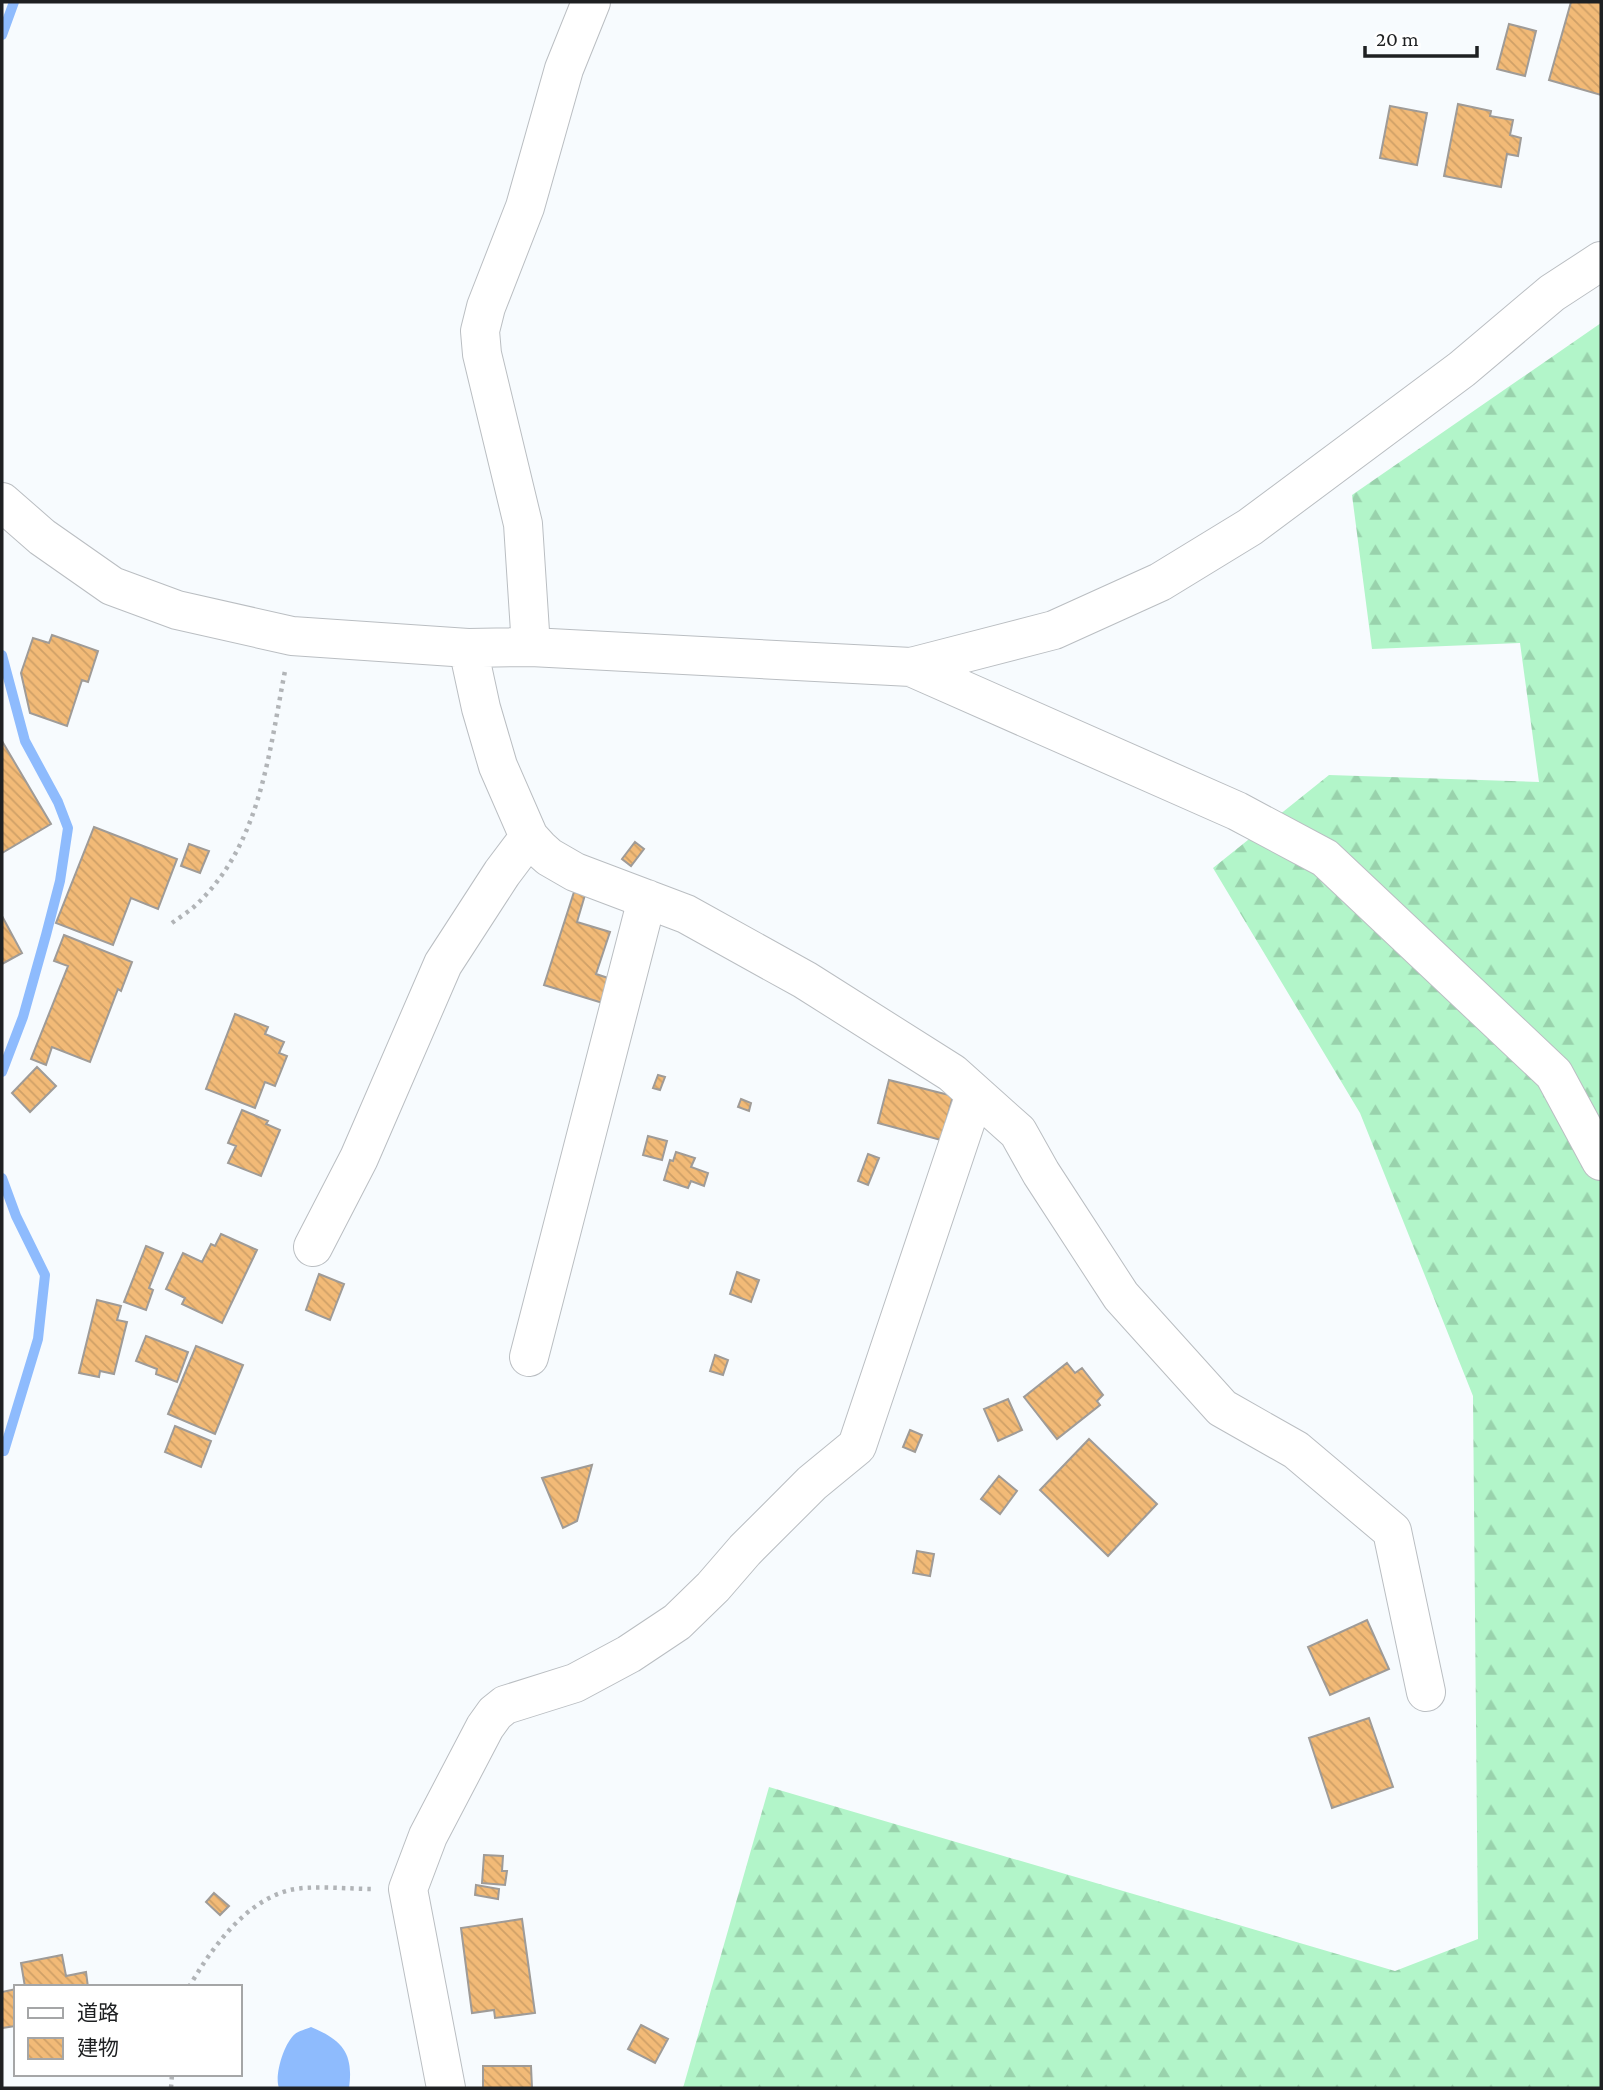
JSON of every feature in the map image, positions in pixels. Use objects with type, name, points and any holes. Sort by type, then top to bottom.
[{"type":"street","points":[[531,647],[523,524],[482,354],[480,331],[486,307],[525,207],[564,69],[591,2]]},
{"type":"street","points":[[2,502],[42,537],[112,586],[177,610],[292,636],[468,648],[531,647],[911,667],[1054,630],[1160,582],[1250,527],[1462,369],[1552,293],[1601,261]]},
{"type":"street","points":[[468,648],[481,708],[498,766],[529,837],[549,857],[561,865],[686,914],[805,980],[952,1073],[1018,1132],[1041,1174],[1121,1296],[1222,1408],[1296,1450],[1392,1531],[1426,1692]]},
{"type":"street","points":[[911,667],[1237,811],[1325,858],[1554,1074],[1601,1161]]},
{"type":"street","points":[[313,1247],[359,1158],[443,964],[502,873],[529,837]]},
{"type":"street","points":[[529,1357],[648,899]]},
{"type":"street","points":[[446,2088],[408,1889],[428,1836],[495,1713],[505,1705],[575,1683],[629,1654],[677,1622],[812,1483],[857,1446],[975,1094]]},
{"type":"path","points":[[172,923],[197,904],[214,885],[245,835],[260,797],[292,636]]},
{"type":"path","points":[[190,1985],[219,1942],[270,1896],[293,1889],[408,1889]]},
{"type":"green space","points":[[1601,323],[1601,2088],[683,2088],[769,1787],[1395,1971],[1478,1939],[1473,1396],[1360,1113],[1213,868],[1329,775],[1539,782],[1520,643],[1372,649],[1352,495]]},
{"type":"water","points":[[311,2027],[331,2037],[344,2049],[350,2066],[349,2088],[279,2088],[279,2068],[287,2045],[296,2033]]},
{"type":"building","points":[[1571,2],[1601,2],[1601,95],[1549,80]]},
{"type":"building","points":[[1509,24],[1536,31],[1525,76],[1497,69]]},
{"type":"building","points":[[1458,104],[1491,111],[1490,116],[1513,120],[1510,135],[1521,138],[1518,156],[1507,154],[1501,187],[1444,176]]},
{"type":"building","points":[[1390,106],[1427,113],[1417,165],[1380,158]]},
{"type":"building","points":[[52,635],[98,651],[88,682],[82,680],[67,726],[30,713],[21,673],[33,638],[49,643]]},
{"type":"building","points":[[2,741],[51,824],[2,853]]},
{"type":"building","points":[[94,827],[177,859],[158,909],[131,898],[113,945],[56,923]]},
{"type":"building","points":[[635,842],[644,849],[631,866],[622,859]]},
{"type":"building","points":[[189,844],[209,851],[200,873],[181,866]]},
{"type":"building","points":[[574,892],[585,895],[577,922],[610,932],[596,974],[614,980],[606,1004],[544,985]]},
{"type":"building","points":[[2,916],[22,953],[2,964]]},
{"type":"building","points":[[64,935],[132,962],[121,991],[118,989],[90,1062],[52,1047],[46,1065],[31,1059],[68,966],[54,961]]},
{"type":"building","points":[[235,1014],[268,1027],[265,1034],[284,1042],[279,1053],[287,1056],[275,1086],[265,1082],[255,1108],[206,1089]]},
{"type":"building","points":[[37,1067],[56,1086],[30,1112],[12,1093]]},
{"type":"building","points":[[658,1075],[665,1077],[660,1090],[653,1088]]},
{"type":"building","points":[[889,1080],[953,1096],[941,1140],[878,1123]]},
{"type":"building","points":[[741,1099],[751,1103],[749,1111],[738,1107]]},
{"type":"building","points":[[242,1110],[268,1121],[266,1124],[280,1130],[261,1176],[228,1163],[236,1146],[228,1143]]},
{"type":"building","points":[[648,1136],[667,1141],[662,1160],[643,1155]]},
{"type":"building","points":[[676,1152],[695,1158],[691,1167],[708,1173],[704,1186],[691,1181],[688,1188],[664,1180],[670,1160],[673,1161]]},
{"type":"building","points":[[868,1154],[879,1158],[868,1185],[858,1181]]},
{"type":"building","points":[[221,1234],[257,1250],[222,1323],[182,1304],[185,1298],[166,1289],[183,1253],[202,1262],[211,1244],[215,1246]]},
{"type":"building","points":[[146,1246],[163,1253],[149,1288],[153,1290],[146,1310],[124,1302]]},
{"type":"building","points":[[737,1272],[759,1280],[751,1302],[730,1294]]},
{"type":"building","points":[[319,1274],[344,1284],[330,1320],[306,1310]]},
{"type":"building","points":[[97,1300],[121,1306],[117,1320],[127,1322],[114,1374],[100,1371],[99,1377],[79,1373]]},
{"type":"building","points":[[146,1336],[188,1352],[177,1382],[156,1374],[157,1369],[136,1361]]},
{"type":"building","points":[[196,1346],[243,1365],[215,1434],[168,1414]]},
{"type":"building","points":[[715,1355],[728,1360],[723,1375],[710,1371]]},
{"type":"building","points":[[1067,1363],[1075,1373],[1082,1368],[1103,1395],[1097,1401],[1100,1405],[1057,1439],[1024,1397]]},
{"type":"building","points":[[1008,1399],[1022,1430],[998,1441],[984,1409]]},
{"type":"building","points":[[175,1426],[211,1441],[201,1467],[165,1452]]},
{"type":"building","points":[[910,1430],[922,1435],[915,1452],[903,1447]]},
{"type":"building","points":[[1089,1439],[1157,1504],[1108,1556],[1040,1490]]},
{"type":"building","points":[[592,1465],[577,1521],[563,1528],[542,1478]]},
{"type":"building","points":[[999,1476],[1017,1491],[1000,1514],[981,1499]]},
{"type":"building","points":[[917,1551],[934,1554],[930,1576],[913,1573]]},
{"type":"building","points":[[1367,1620],[1389,1669],[1330,1695],[1308,1647]]},
{"type":"building","points":[[1369,1718],[1393,1787],[1332,1808],[1309,1738]]},
{"type":"building","points":[[484,1855],[503,1856],[502,1871],[507,1871],[505,1885],[482,1883]]},
{"type":"building","points":[[476,1885],[499,1889],[498,1899],[475,1895]]},
{"type":"building","points":[[214,1893],[229,1906],[220,1915],[206,1902]]},
{"type":"building","points":[[522,1919],[535,2013],[495,2018],[494,2010],[472,2013],[461,1928]]},
{"type":"building","points":[[62,1955],[66,1976],[86,1972],[88,1985],[25,1985],[21,1963]]},
{"type":"building","points":[[14,1989],[14,2026],[2,2028],[2,1992]]},
{"type":"building","points":[[641,2025],[668,2039],[655,2063],[628,2049]]},
{"type":"building","points":[[483,2066],[531,2066],[532,2088],[483,2088]]},
{"type":"waterway","points":[[2,35],[14,2]]},
{"type":"waterway","points":[[2,655],[25,741],[58,802],[68,828],[60,881],[46,935],[23,1017],[2,1072]]},
{"type":"waterway","points":[[2,1178],[16,1216],[45,1275],[38,1339],[4,1451],[2,1450]]}]
